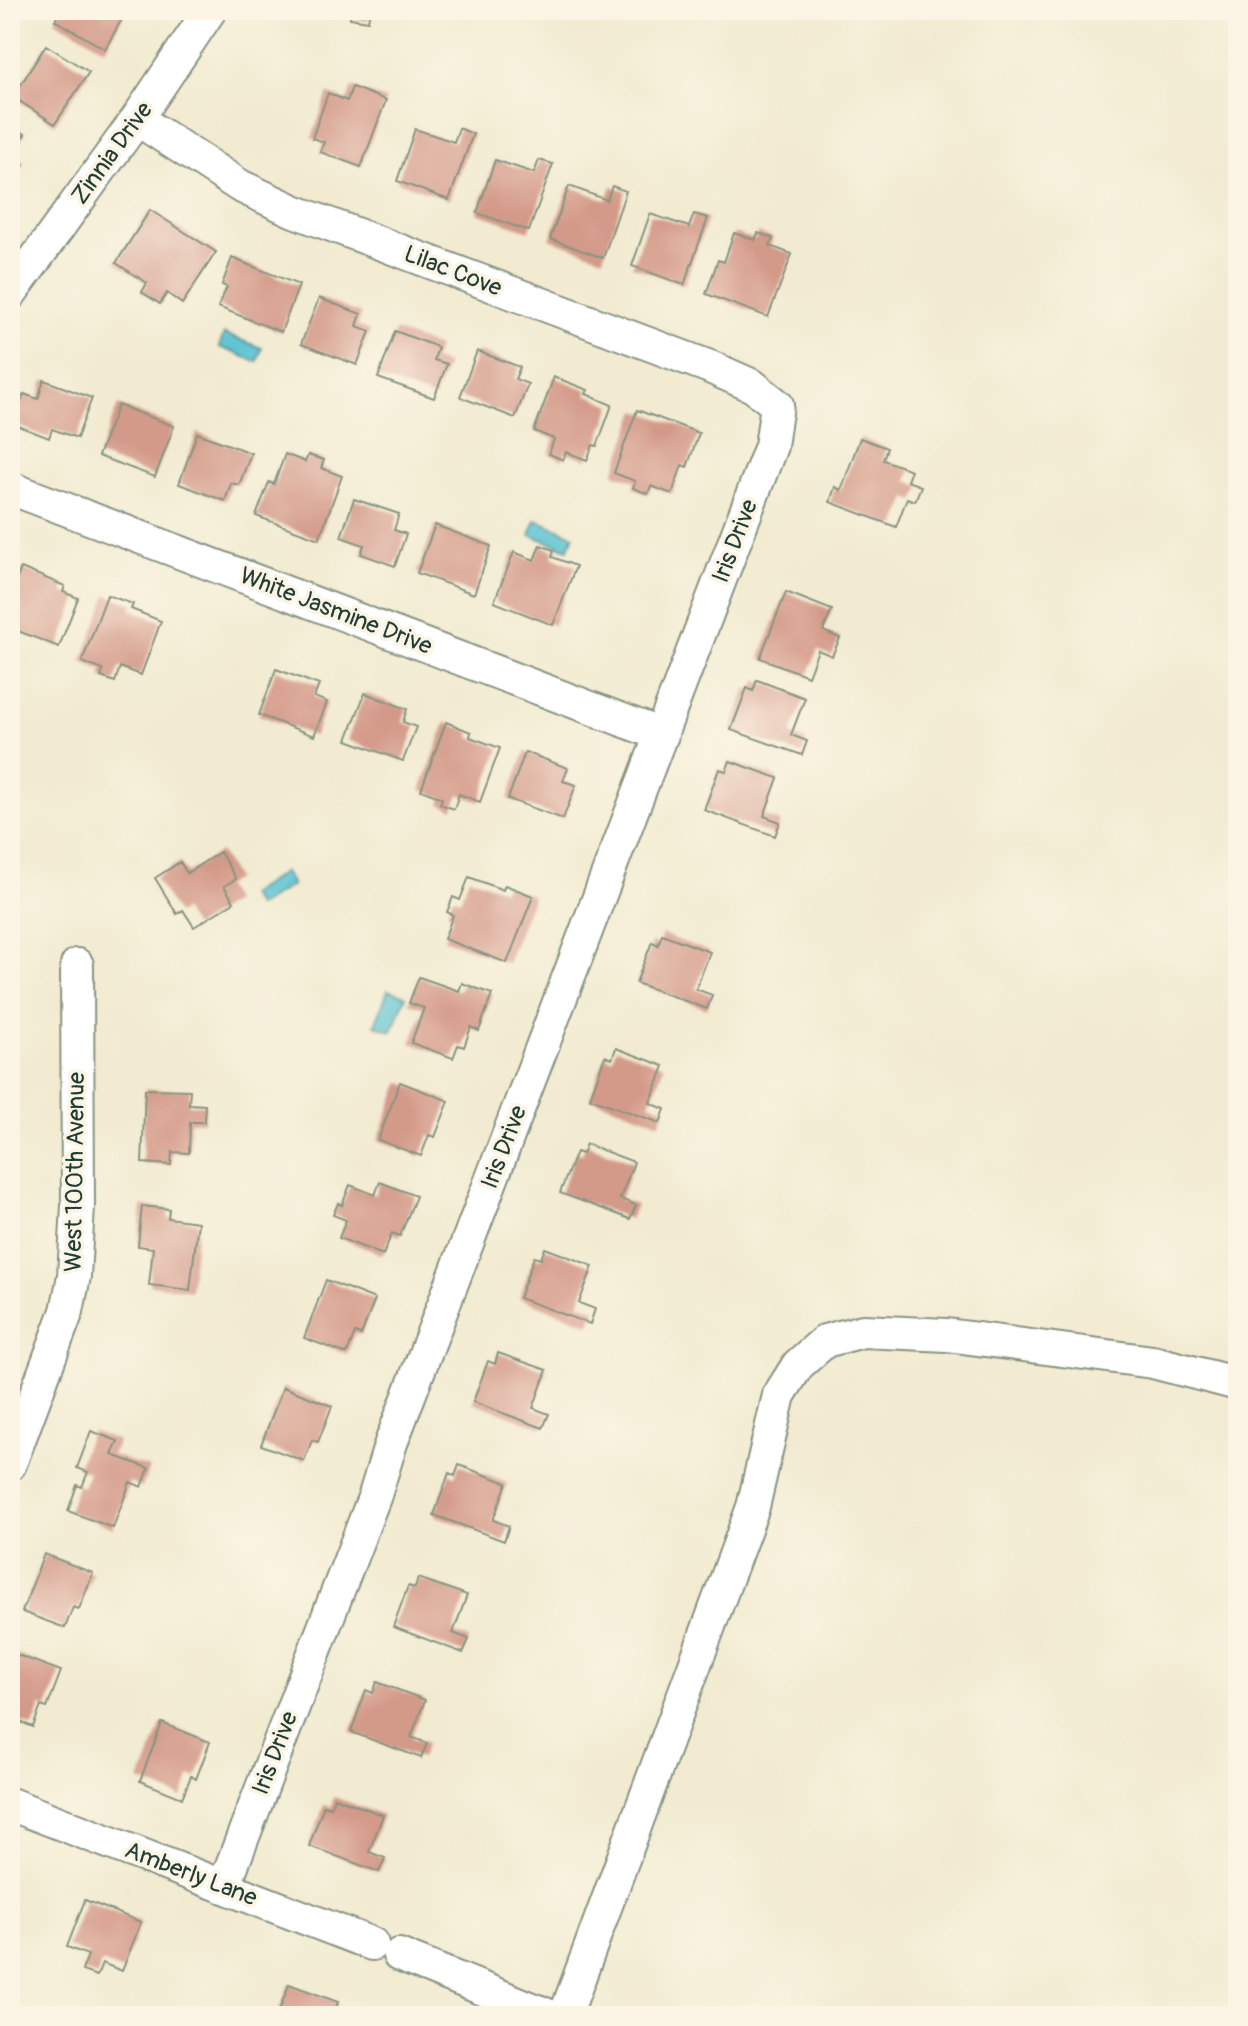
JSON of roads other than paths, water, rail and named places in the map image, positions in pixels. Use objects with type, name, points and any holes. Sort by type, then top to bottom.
[{"type":"street","name":"Zinnia Drive","points":[[10,294],[137,119],[210,10]]},
{"type":"street","name":"Lilac Cove","points":[[137,119],[240,186],[294,211],[710,367],[753,386],[777,405]]},
{"type":"street","name":"Iris Drive","points":[[224,1886],[771,446],[777,405]]},
{"type":"street","name":"White Jasmine Drive","points":[[10,488],[662,735]]},
{"type":"street","name":"West 100th Avenue","points":[[10,1464],[67,1311],[74,1276],[78,1206],[77,965]]},
{"type":"street","points":[[565,2016],[753,1507],[779,1395],[798,1365],[825,1341],[863,1331],[947,1335],[1153,1362],[1238,1384]]},
{"type":"street","name":"Amberly Lane","points":[[10,1804],[386,1949],[550,2016]]},
{"type":"water","points":[[224,334],[262,348],[257,362],[219,347]]},
{"type":"water","points":[[536,520],[574,535],[568,549],[530,535]]},
{"type":"water","points":[[284,872],[292,885],[257,907],[249,895]]},
{"type":"water","points":[[388,990],[406,996],[392,1031],[375,1025]]}]
